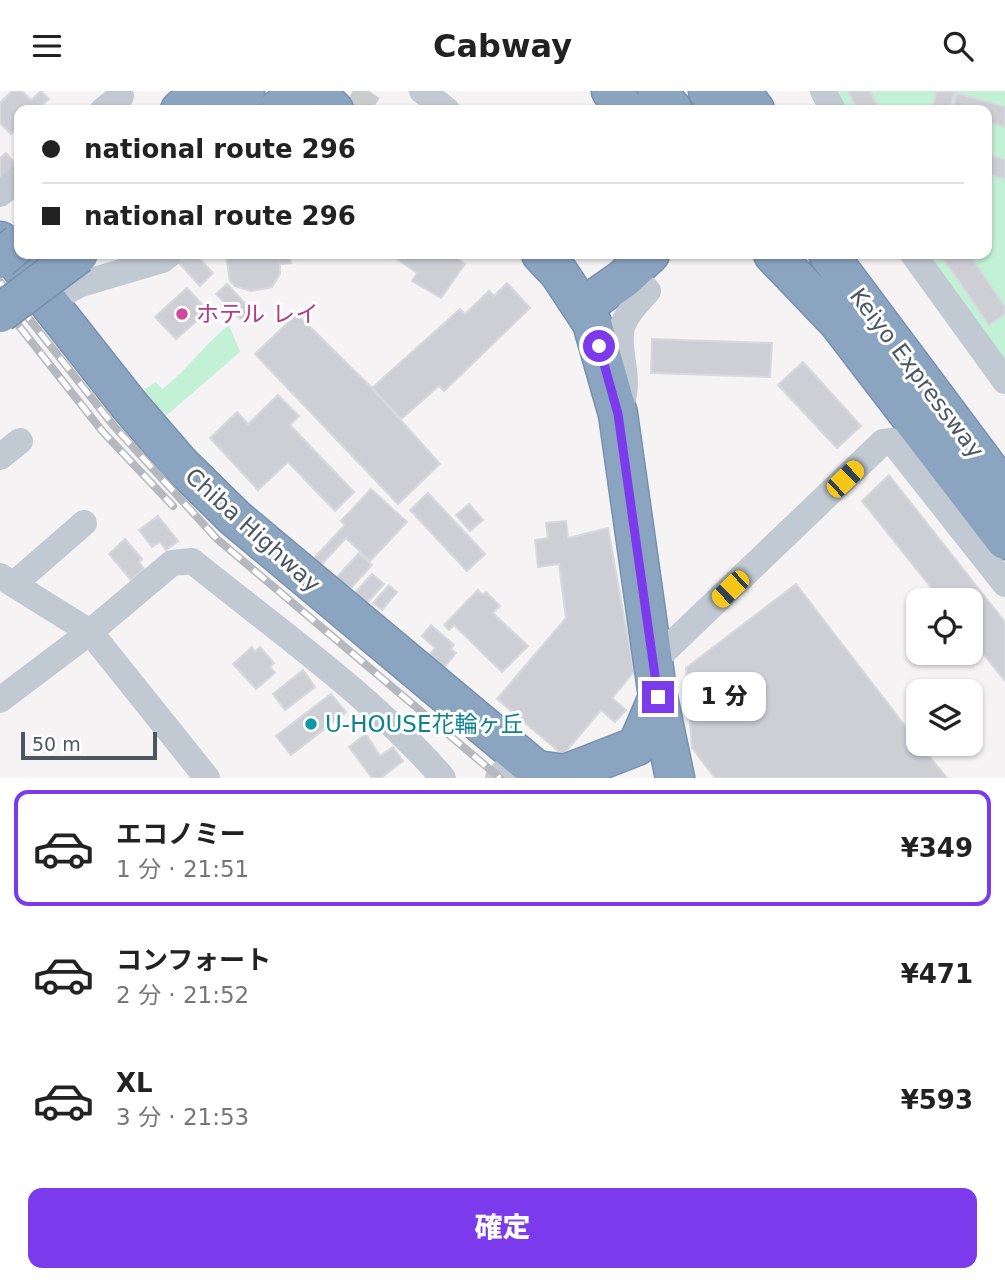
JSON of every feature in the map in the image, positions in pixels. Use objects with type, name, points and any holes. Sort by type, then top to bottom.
[{"type":"highway","points":[[186,105],[203,91]]},
{"type":"highway","points":[[227,105],[245,91]]},
{"type":"highway","points":[[284,105],[302,91]]},
{"type":"highway","points":[[314,91],[329,105]]},
{"type":"highway","points":[[611,91],[622,105]]},
{"type":"highway","points":[[657,91],[669,105]]},
{"type":"highway","name":"Chiba Highway","points":[[0,241],[14,259]]},
{"type":"highway","points":[[0,259],[14,247]]},
{"type":"highway","name":"Chiba Highway","points":[[14,259],[180,464],[234,518],[525,771]]},
{"type":"highway","points":[[0,289],[36,259]]},
{"type":"highway","points":[[0,313],[72,259]]},
{"type":"highway","points":[[545,259],[583,307],[592,323],[618,414],[655,680],[675,778]]},
{"type":"highway","points":[[583,307],[613,259]]},
{"type":"highway","points":[[778,259],[838,322]]},
{"type":"highway","points":[[792,259],[1005,540]]},
{"type":"highway","name":"Keiyo Expressway","points":[[832,259],[1005,491]]},
{"type":"highway","name":"Keiyo Expressway","points":[[865,259],[1005,447]]},
{"type":"highway","points":[[583,307],[623,279],[646,270]]},
{"type":"highway","points":[[525,771],[565,774],[637,746],[655,680]]},
{"type":"street","points":[[109,105],[121,96],[119,91]]},
{"type":"street","points":[[422,91],[440,105]]},
{"type":"street","points":[[0,194],[14,182]]},
{"type":"street","points":[[47,301],[81,283],[163,259]]},
{"type":"street","points":[[917,259],[1005,380]]},
{"type":"street","points":[[618,414],[627,387],[620,332],[629,313],[648,291],[646,270]]},
{"type":"street","points":[[655,680],[884,442],[892,441],[1005,584]]},
{"type":"street","points":[[84,523],[7,580],[90,632],[207,778]]},
{"type":"street","points":[[0,701],[90,632],[172,563],[192,561],[310,656],[417,748],[443,778]]},
{"type":"green space","points":[[833,91],[1005,91],[1005,368],[926,259],[992,259],[992,105],[840,105]]},
{"type":"green space","points":[[229,325],[240,352],[167,415],[164,412],[160,415],[140,392],[156,382],[162,389]]},
{"type":"building","points":[[12,91],[22,91],[31,100],[41,91],[49,99],[42,105],[14,105],[14,131],[11,134],[0,123],[0,103]]},
{"type":"building","points":[[848,91],[870,91],[877,105],[855,105]]},
{"type":"building","points":[[937,91],[955,92],[951,105],[933,105]]},
{"type":"building","points":[[957,93],[1005,107],[1005,127],[992,123],[992,105],[953,105]]},
{"type":"building","points":[[6,153],[14,162],[14,172],[0,183],[0,158]]},
{"type":"building","points":[[992,156],[1005,160],[1005,179],[992,175]]},
{"type":"building","points":[[183,259],[200,259],[213,273],[200,286],[179,263]]},
{"type":"building","points":[[226,259],[290,259],[291,263],[280,264],[280,274],[272,287],[251,291],[235,286],[230,281]]},
{"type":"building","points":[[397,259],[458,259],[465,264],[441,298],[412,281],[417,273]]},
{"type":"building","points":[[943,259],[972,259],[1005,307],[1005,314],[989,325]]},
{"type":"building","points":[[507,283],[530,308],[444,391],[439,386],[401,419],[372,388],[460,309],[465,314],[489,291],[494,296]]},
{"type":"building","points":[[227,284],[254,313],[243,322],[216,294]]},
{"type":"building","name":"ホテル レイ","points":[[187,288],[208,311],[176,339],[155,317]]},
{"type":"building","points":[[297,314],[372,388],[440,464],[398,504],[255,354]]},
{"type":"building","points":[[652,339],[772,343],[770,377],[651,373]]},
{"type":"building","points":[[803,362],[861,426],[837,448],[778,385]]},
{"type":"building","points":[[278,395],[299,416],[290,425],[354,492],[335,511],[288,462],[258,490],[210,438],[237,412],[248,424]]},
{"type":"building","points":[[889,475],[978,588],[931,588],[862,501]]},
{"type":"building","points":[[371,489],[407,522],[370,561],[346,538],[321,565],[314,558],[345,525],[341,521]]},
{"type":"building","points":[[428,493],[485,554],[467,571],[410,510]]},
{"type":"building","points":[[469,504],[483,520],[470,531],[456,515]]},
{"type":"building","points":[[158,516],[178,541],[166,550],[160,542],[152,547],[139,530]]},
{"type":"building","points":[[566,521],[568,538],[608,528],[634,672],[612,698],[626,710],[615,722],[601,710],[563,755],[497,699],[566,618],[559,564],[538,567],[535,540],[548,538],[546,523]]},
{"type":"building","points":[[125,539],[142,559],[139,562],[144,569],[131,580],[109,554]]},
{"type":"building","points":[[359,553],[372,565],[349,590],[336,578]]},
{"type":"building","points":[[372,574],[384,584],[365,605],[353,595]]},
{"type":"building","points":[[796,584],[906,727],[906,756],[929,756],[947,778],[715,778],[692,748],[686,668]]},
{"type":"building","points":[[389,585],[397,592],[382,610],[373,603]]},
{"type":"building","points":[[478,590],[483,595],[486,592],[500,606],[493,613],[528,646],[502,672],[454,625],[449,630],[444,625]]},
{"type":"building","points":[[983,594],[1005,622],[1005,681],[983,654]]},
{"type":"building","points":[[431,625],[454,645],[451,649],[456,653],[441,671],[427,658],[435,648],[422,636]]},
{"type":"building","points":[[252,647],[255,652],[260,647],[274,663],[270,667],[275,673],[256,689],[233,664]]},
{"type":"building","points":[[303,670],[315,687],[285,710],[273,694]]},
{"type":"building","name":"U-HOUSE花輪ヶ丘","points":[[331,694],[346,712],[291,755],[276,736]]},
{"type":"building","points":[[366,734],[380,756],[393,747],[403,761],[381,778],[372,778],[349,747]]},
{"type":"tunnel","points":[[359,105],[369,91]]},
{"type":"railway","points":[[0,282],[113,425],[217,539],[500,778]]},
{"type":"railway","points":[[0,302],[103,432],[173,506]]},
{"type":"place","name":"ホテル レイ","points":[[182,314]]},
{"type":"place","name":"U-HOUSE花輪ヶ丘","points":[[311,724]]},
{"type":"route","points":[[599,346],[618,414],[636,525],[658,697]]}]
